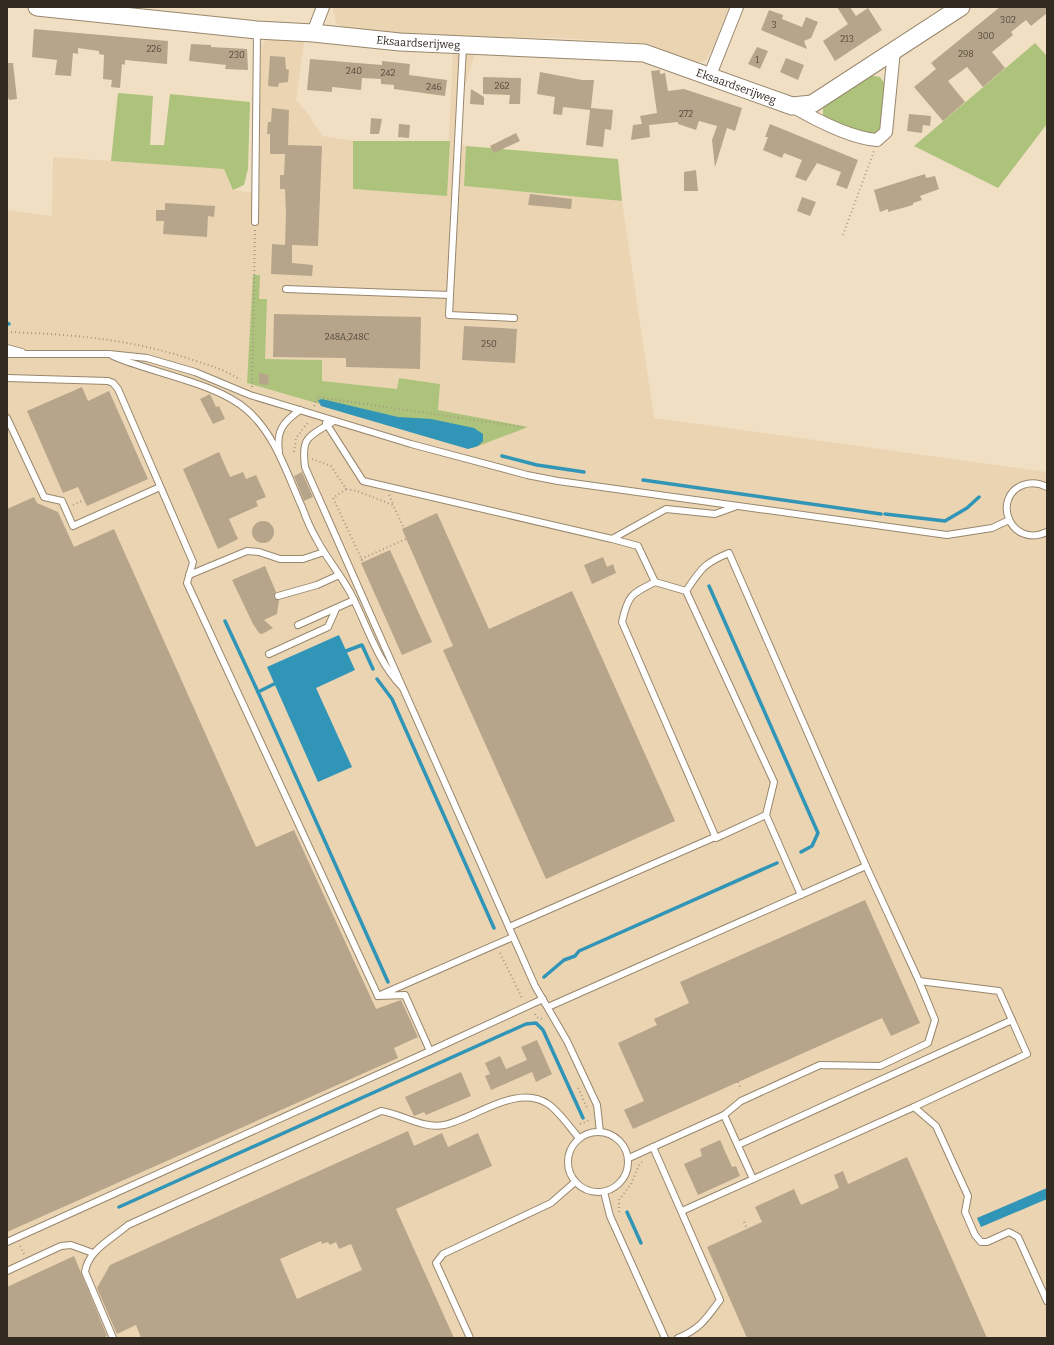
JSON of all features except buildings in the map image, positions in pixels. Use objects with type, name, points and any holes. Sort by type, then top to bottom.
[{"type":"street","name":"Eksaardserijweg","points":[[37,7],[257,30],[313,33],[400,42],[644,53],[710,75],[792,106],[815,119],[867,139],[878,140]]},
{"type":"street","points":[[313,33],[323,7]]},
{"type":"street","points":[[710,75],[737,7]]},
{"type":"street","name":"Eksaardserijweg","points":[[792,106],[812,104],[961,7]]},
{"type":"street","points":[[878,140],[886,132],[894,50]]},
{"type":"lane","points":[[255,222],[257,30]]},
{"type":"lane","points":[[463,45],[449,315],[514,318]]},
{"type":"lane","points":[[286,289],[450,295]]},
{"type":"lane","points":[[7,348],[29,354]]},
{"type":"lane","points":[[7,354],[109,354],[147,358],[182,368],[250,395],[334,421],[527,475],[558,481],[947,534],[992,528],[1009,520]]},
{"type":"lane","points":[[109,354],[134,365],[217,392],[234,400],[259,422],[269,435],[316,540],[354,600],[374,645],[392,676],[405,690]]},
{"type":"lane","points":[[7,378],[108,381],[113,383],[193,562],[187,583],[378,996]]},
{"type":"lane","points":[[280,458],[278,436],[284,424],[300,410]]},
{"type":"lane","points":[[322,417],[362,481],[638,546],[655,582]]},
{"type":"lane","points":[[7,418],[44,497],[62,501],[73,526],[160,487]]},
{"type":"lane","points":[[334,421],[309,437],[303,449],[305,467],[535,986],[567,1040],[597,1105],[600,1132]]},
{"type":"lane","points":[[1047,487],[1036,483],[1028,484],[1014,492],[1009,499],[1007,507],[1009,520],[1016,530],[1023,534],[1036,536],[1047,532]]},
{"type":"lane","points":[[612,539],[666,509],[715,514],[739,506]]},
{"type":"lane","points":[[189,575],[247,551],[259,552],[280,559],[303,559],[324,552]]},
{"type":"lane","points":[[629,1158],[724,1115],[741,1101],[820,1065],[880,1066],[928,1043],[935,1020],[729,553],[710,561],[699,572],[686,591]]},
{"type":"lane","points":[[278,596],[317,585],[339,575]]},
{"type":"lane","points":[[716,837],[622,622],[626,603],[635,592],[655,582],[686,591],[774,782],[766,815],[801,895]]},
{"type":"lane","points":[[298,625],[354,600]]},
{"type":"lane","points":[[269,654],[328,627],[336,609]]},
{"type":"lane","points":[[509,927],[766,815]]},
{"type":"lane","points":[[548,1006],[866,866]]},
{"type":"lane","points":[[378,996],[513,937]]},
{"type":"lane","points":[[682,1211],[914,1107],[1027,1054],[999,992],[919,981]]},
{"type":"lane","points":[[378,996],[405,995],[430,1052]]},
{"type":"lane","points":[[7,1242],[430,1052],[543,999]]},
{"type":"lane","points":[[738,1145],[1012,1020]]},
{"type":"lane","points":[[113,1338],[85,1272],[86,1263],[93,1253],[128,1225],[381,1111],[426,1125],[442,1125],[505,1101],[525,1098],[539,1100],[549,1104],[579,1138]]},
{"type":"lane","points":[[914,1107],[936,1126],[968,1196],[965,1212],[975,1235],[981,1242],[987,1242],[1009,1232],[1018,1237],[1047,1301]]},
{"type":"lane","points":[[724,1115],[753,1179]]},
{"type":"lane","points":[[600,1132],[610,1134],[619,1140],[625,1148],[629,1158],[628,1167],[620,1183],[613,1189],[604,1192],[588,1191],[575,1182],[570,1174],[568,1159],[573,1145],[579,1138],[586,1134],[600,1132]]},
{"type":"lane","points":[[653,1147],[720,1300],[694,1332],[678,1338]]},
{"type":"lane","points":[[470,1338],[436,1263],[443,1254],[551,1204],[575,1182]]},
{"type":"lane","points":[[604,1192],[610,1216],[665,1338]]},
{"type":"lane","points":[[7,1271],[60,1246],[71,1245],[93,1253]]},
{"type":"path","points":[[843,235],[878,140]]},
{"type":"path","points":[[252,388],[255,222]]},
{"type":"path","points":[[312,414],[317,397],[522,427]]},
{"type":"path","points":[[346,489],[333,498],[363,562]]},
{"type":"path","points":[[69,507],[84,500]]},
{"type":"path","points":[[361,559],[406,539]]},
{"type":"path","points":[[500,953],[522,998]]},
{"type":"path","points":[[535,1014],[538,1018],[547,1020]]},
{"type":"path","points":[[738,1082],[740,1087]]},
{"type":"path","points":[[576,1084],[589,1112]]},
{"type":"path","points":[[580,1124],[592,1119]]},
{"type":"path","points":[[619,1212],[619,1200],[631,1184],[639,1165],[644,1160]]},
{"type":"path","points":[[744,1222],[747,1229]]},
{"type":"shaded area","points":[[333,7],[729,7],[713,48],[706,60],[697,63],[648,44],[630,42],[558,38],[422,36],[354,31],[336,24]]},
{"type":"shaded area","points":[[267,38],[304,42],[296,100],[308,114],[322,136],[353,141],[353,189],[446,196],[453,53],[475,53],[464,89],[461,145],[466,146],[464,186],[622,201],[654,418],[1047,472],[1047,1338],[7,1338],[7,210],[52,216],[53,157],[224,169],[233,190],[257,193],[262,44]],"holes":[[[259,276],[259,299],[266,299],[265,359],[321,360],[322,381],[397,389],[399,378],[440,384],[438,410],[527,427],[247,383]]]},
{"type":"green space","points":[[1035,43],[1047,56],[1047,124],[998,188],[914,146]]},
{"type":"green space","points":[[868,75],[880,77],[886,86],[883,117],[877,134],[871,135],[826,119],[823,115],[823,105]]},
{"type":"green space","points":[[118,93],[153,96],[150,145],[164,145],[170,94],[250,102],[248,169],[244,185],[233,190],[224,169],[111,161]]},
{"type":"green space","points":[[353,141],[450,141],[447,196],[353,189]]},
{"type":"green space","points":[[466,146],[618,159],[622,201],[464,186]]},
{"type":"green space","points":[[253,275],[260,275],[259,299],[267,299],[265,359],[322,360],[322,381],[397,389],[399,378],[440,384],[438,410],[528,427],[473,448],[247,383]]},
{"type":"water","points":[[322,399],[398,417],[431,419],[474,428],[483,434],[483,441],[478,446],[468,449],[321,406],[318,400]]},
{"type":"water","points":[[339,635],[355,670],[316,688],[352,767],[318,782],[267,667]]},
{"type":"water","points":[[1047,1188],[1047,1199],[981,1227],[977,1218]]},
{"type":"waterway","points":[[502,456],[537,465],[584,472]]},
{"type":"waterway","points":[[643,480],[881,514]]},
{"type":"waterway","points":[[885,514],[945,521],[967,508],[979,497]]},
{"type":"waterway","points":[[709,586],[818,833],[812,846],[801,852]]},
{"type":"waterway","points":[[225,621],[258,692]]},
{"type":"waterway","points":[[346,651],[362,645],[373,669]]},
{"type":"waterway","points":[[377,679],[392,699],[494,928]]},
{"type":"waterway","points":[[274,684],[258,692],[388,982]]},
{"type":"waterway","points":[[544,977],[564,960],[575,956],[579,951],[777,863]]},
{"type":"waterway","points":[[119,1207],[526,1024],[536,1023],[543,1030],[583,1118]]},
{"type":"waterway","points":[[627,1212],[641,1243]]}]
